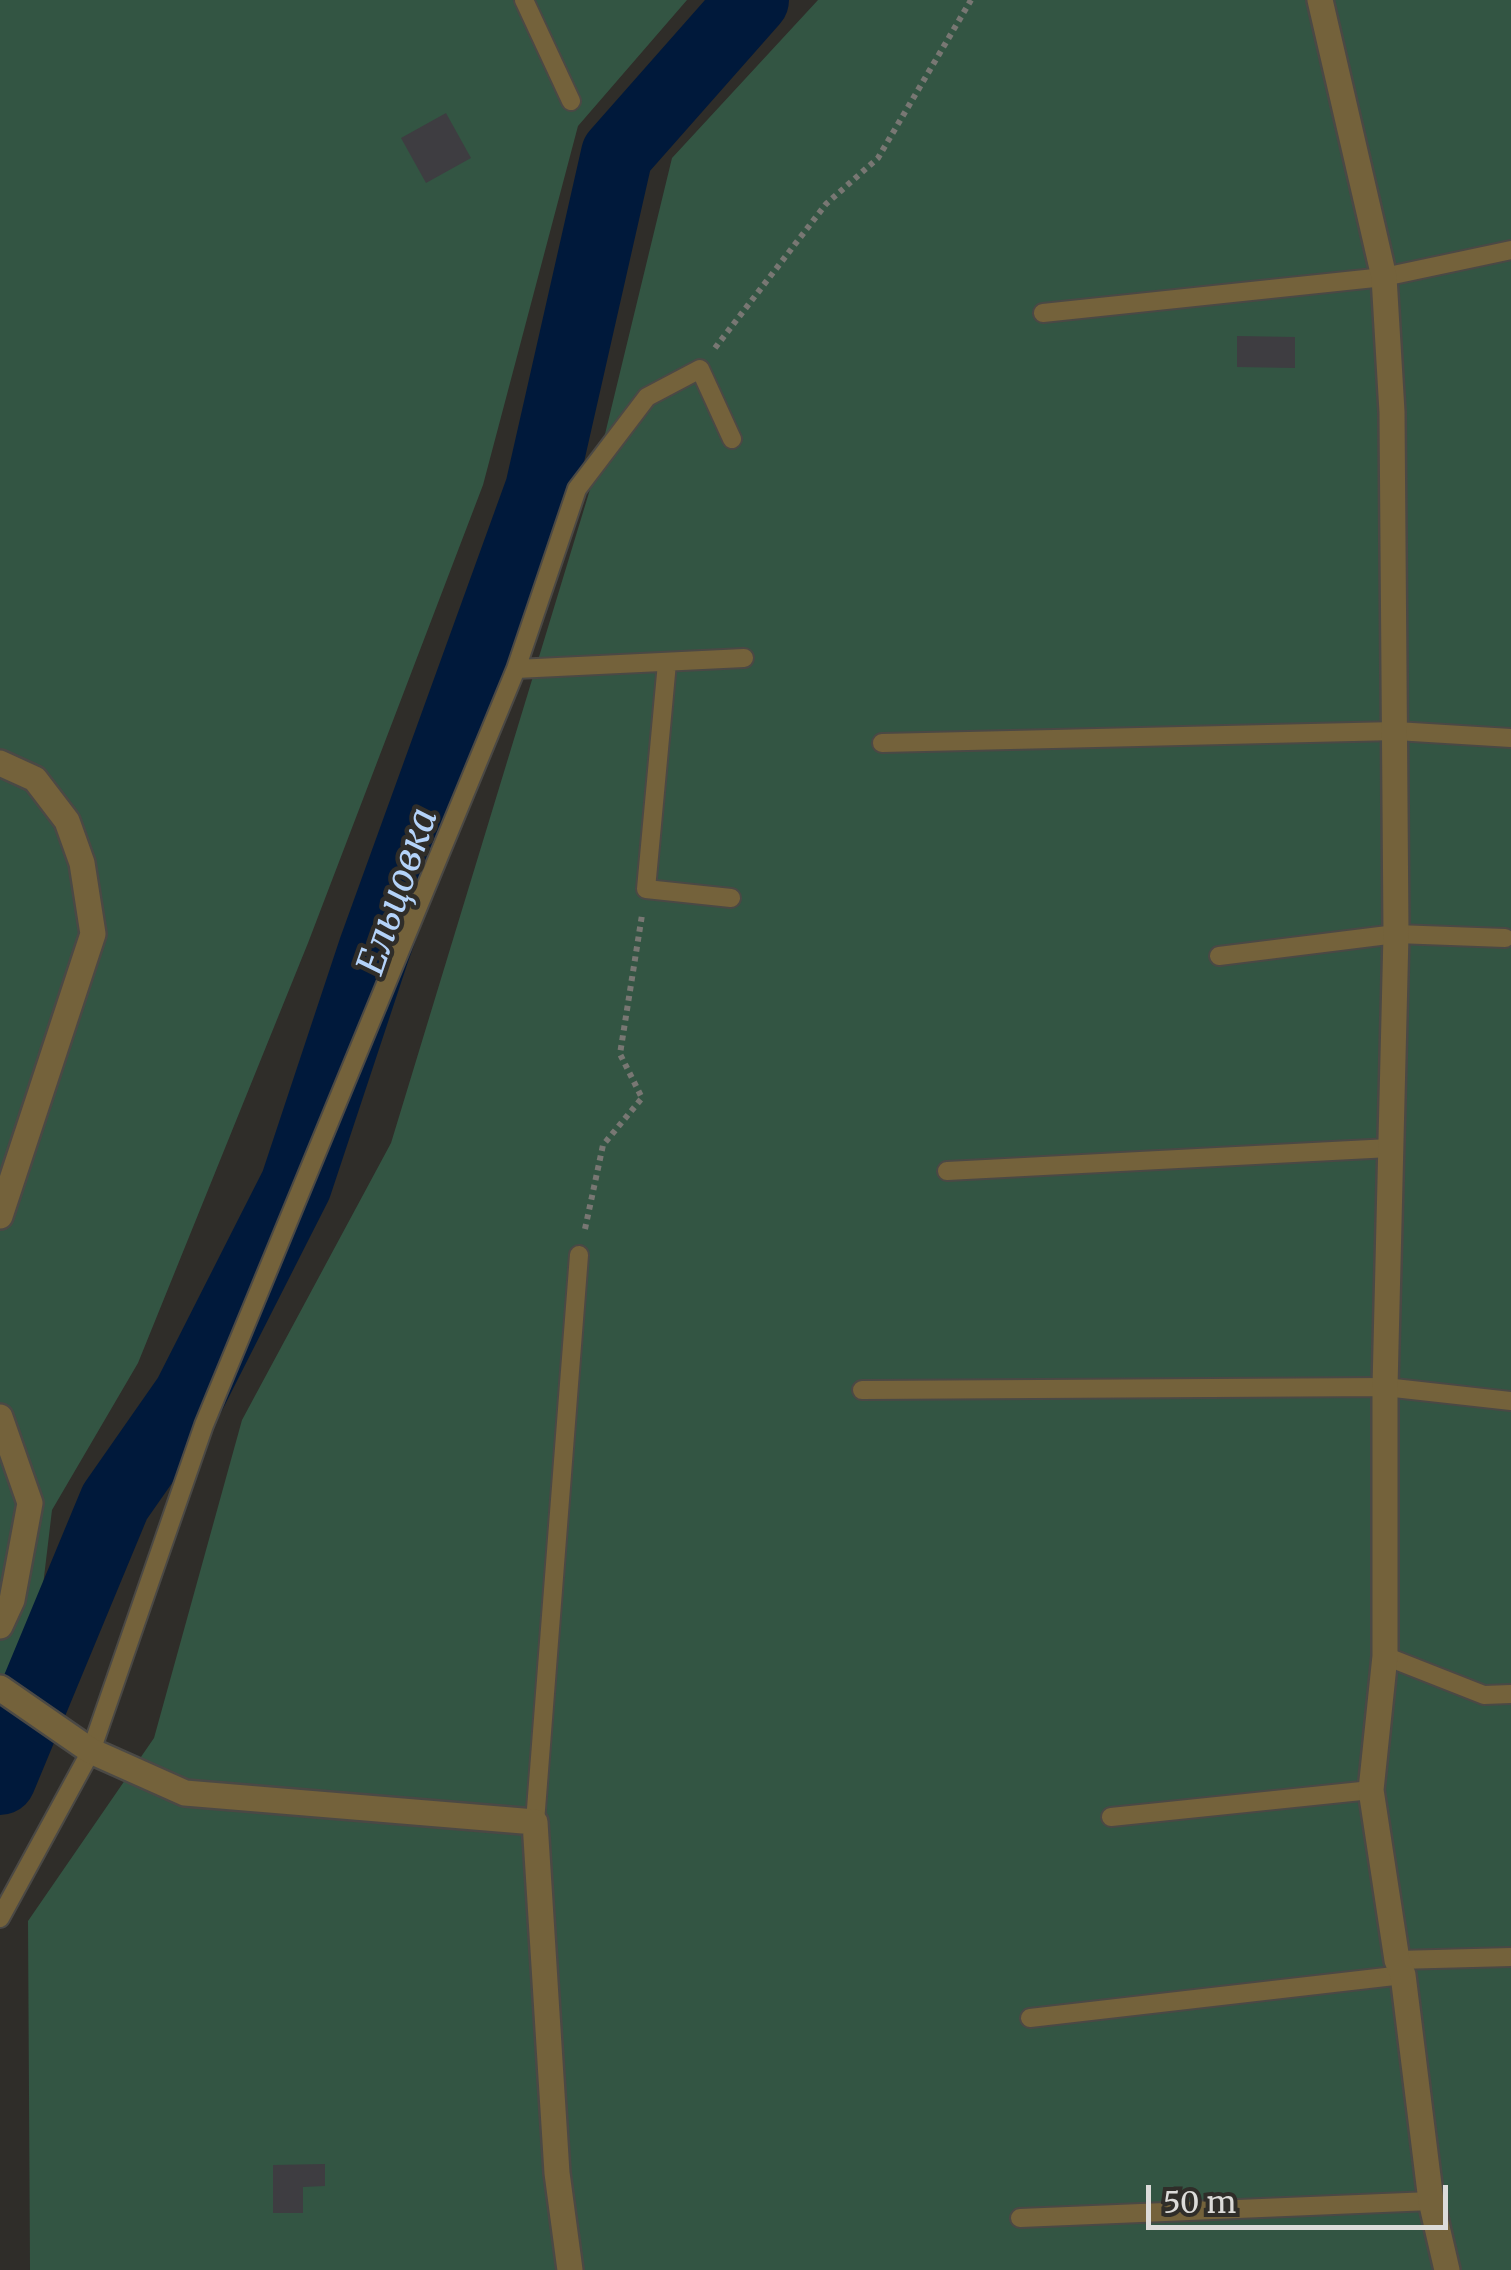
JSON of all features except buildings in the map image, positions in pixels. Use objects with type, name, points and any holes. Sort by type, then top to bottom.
[{"type":"street","points":[[1320,0],[1333,71],[1384,277],[1392,412],[1396,934],[1385,1388],[1385,1656],[1371,1790],[1431,2201],[1447,2270]]},
{"type":"street","points":[[0,763],[35,778],[67,821],[82,864],[92,934],[0,1216]]},
{"type":"street","points":[[0,1417],[30,1504],[12,1600],[0,1626]]},
{"type":"street","points":[[0,1688],[91,1751],[185,1792],[535,1822],[557,2172],[570,2270]]},
{"type":"lane","points":[[524,0],[571,101]]},
{"type":"lane","points":[[1043,313],[1384,277],[1511,250]]},
{"type":"lane","points":[[0,1918],[91,1751],[204,1425],[516,669],[578,489],[646,397],[700,369],[732,439]]},
{"type":"lane","points":[[516,669],[744,658]]},
{"type":"lane","points":[[666,663],[646,889],[731,898]]},
{"type":"lane","points":[[882,743],[1396,731],[1511,738]]},
{"type":"lane","points":[[1219,956],[1396,934],[1506,938]]},
{"type":"lane","points":[[946,1170],[1390,1148]]},
{"type":"lane","points":[[535,1822],[579,1255]]},
{"type":"lane","points":[[862,1390],[1385,1388],[1511,1400]]},
{"type":"lane","points":[[1385,1656],[1484,1696],[1511,1694]]},
{"type":"lane","points":[[1111,1817],[1371,1790]]},
{"type":"lane","points":[[1030,2018],[1400,1968],[1511,1957]]},
{"type":"lane","points":[[1020,2218],[1431,2201]]},
{"type":"path","points":[[700,369],[826,204],[878,158],[971,0]]},
{"type":"path","points":[[579,1255],[603,1145],[642,1098],[620,1054],[646,889]]},
{"type":"green space","points":[[0,0],[687,0],[578,126],[483,485],[308,943],[138,1363],[52,1510],[32,1678],[0,1754]]},
{"type":"green space","points":[[818,0],[1511,0],[1511,2270],[30,2270],[28,1921],[154,1738],[242,1420],[391,1143],[598,463],[672,158]]},
{"type":"waterway","name":"Ельцовка","points":[[0,1779],[115,1502],[189,1396],[296,1185],[374,950],[541,489],[617,154],[753,0]]}]
